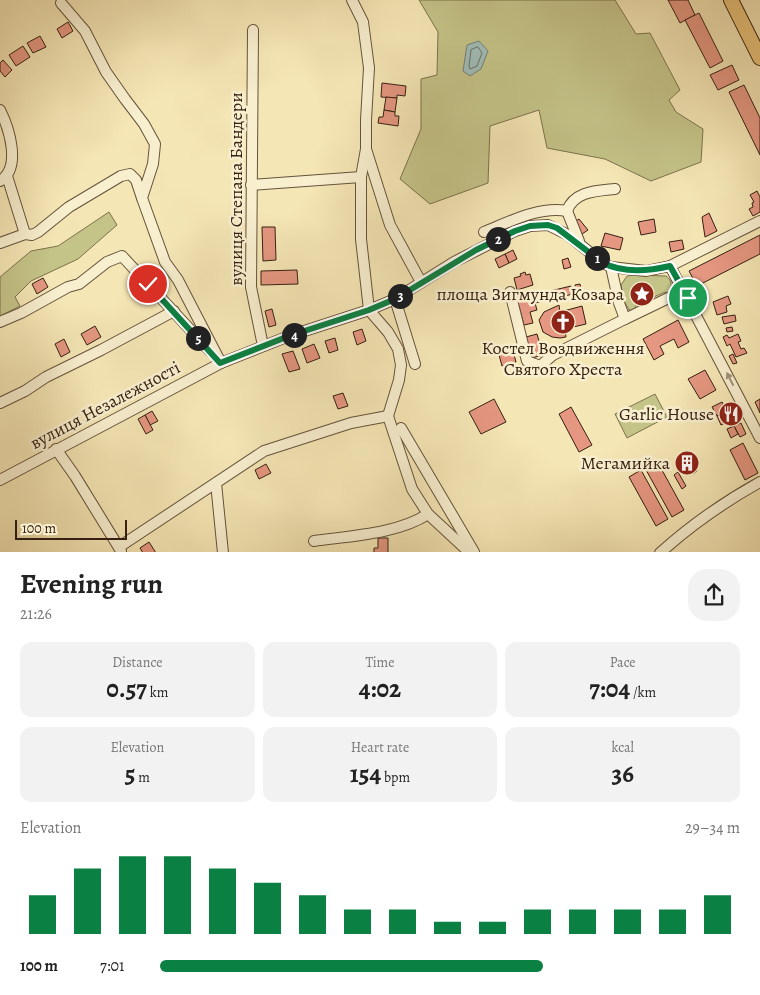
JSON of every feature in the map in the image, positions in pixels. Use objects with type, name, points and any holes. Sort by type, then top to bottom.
[{"type":"main road","points":[[731,0],[760,58]]},
{"type":"street","points":[[352,0],[363,22],[369,68],[366,149],[361,177],[362,240],[369,310],[388,332],[398,349],[401,365],[399,380],[388,416],[412,489],[428,514],[470,552]]},
{"type":"street","points":[[61,3],[85,31],[106,72],[144,124],[155,144],[153,164],[142,198]]},
{"type":"street","name":"вулиця Степана Бандери","points":[[253,30],[251,286],[262,346]]},
{"type":"street","points":[[0,110],[9,134],[12,150],[11,166],[4,179],[24,234]]},
{"type":"street","points":[[366,149],[390,225],[420,282]]},
{"type":"street","points":[[0,243],[24,234],[32,235],[38,232],[69,207],[116,178],[130,174],[134,177],[165,262],[178,280],[220,363]]},
{"type":"street","points":[[251,185],[361,177]]},
{"type":"street","points":[[567,211],[578,196],[584,193],[615,189]]},
{"type":"street","points":[[484,232],[523,216],[539,212],[567,211]]},
{"type":"street","points":[[567,211],[582,247]]},
{"type":"street","points":[[625,319],[611,267],[646,271],[670,266],[760,221]]},
{"type":"street","name":"вулиця Незалежності","points":[[0,480],[220,363],[262,346],[369,310],[395,299],[420,282],[498,239],[530,226],[548,225],[557,228],[611,267]]},
{"type":"street","points":[[0,322],[21,313],[68,287],[79,284],[107,262],[122,256],[220,363]]},
{"type":"street","points":[[670,266],[760,438]]},
{"type":"street","points":[[510,292],[527,361],[540,366],[553,355],[683,291]]},
{"type":"street","points":[[395,299],[415,364]]},
{"type":"street","points":[[0,403],[174,311]]},
{"type":"street","points":[[56,449],[75,476],[120,550],[264,451],[351,423],[388,416]]},
{"type":"street","points":[[401,428],[475,552]]},
{"type":"street","points":[[660,552],[726,501],[760,482]]},
{"type":"street","points":[[216,483],[223,552]]},
{"type":"street","points":[[314,542],[378,532],[416,522],[428,514]]},
{"type":"shaded area","points":[[419,0],[615,0],[636,34],[650,33],[680,90],[669,100],[676,112],[703,129],[701,162],[651,181],[605,159],[547,148],[539,110],[490,126],[488,183],[430,204],[400,179],[421,129],[421,79],[437,75],[438,32]]},
{"type":"shaded area","points":[[109,212],[117,225],[78,259],[31,281],[15,297],[20,306],[0,316],[0,277],[31,251],[58,246]]},
{"type":"shaded area","name":"площа Зигмунда Козара","points":[[627,276],[666,276],[671,282],[668,294],[665,292],[636,305],[635,310],[629,310],[624,301],[621,285]]},
{"type":"shaded area","points":[[655,394],[667,417],[627,438],[615,414]]},
{"type":"water","points":[[479,41],[488,51],[481,69],[470,76],[463,71],[467,45]]},
{"type":"building","points":[[668,0],[688,0],[695,15],[680,23]]},
{"type":"building","points":[[699,13],[723,61],[710,68],[685,20]]},
{"type":"building","points":[[68,22],[73,31],[62,38],[57,29]]},
{"type":"building","points":[[40,36],[46,47],[33,53],[27,43]]},
{"type":"building","points":[[23,46],[30,57],[16,66],[9,55]]},
{"type":"building","points":[[3,60],[12,70],[5,77],[0,71],[0,63]]},
{"type":"building","points":[[732,65],[739,80],[718,90],[710,75]]},
{"type":"building","points":[[382,83],[406,86],[405,96],[397,95],[397,98],[381,97]]},
{"type":"building","points":[[744,85],[760,118],[760,155],[729,92]]},
{"type":"building","points":[[386,97],[397,98],[395,112],[384,110]]},
{"type":"building","points":[[384,110],[395,112],[395,116],[399,116],[398,126],[378,123],[379,117],[383,117]]},
{"type":"building","points":[[757,191],[760,197],[760,212],[753,216],[749,209],[753,207],[752,203],[754,202],[750,195]]},
{"type":"building","points":[[709,213],[717,231],[705,237],[702,217]]},
{"type":"building","points":[[579,219],[588,230],[582,234],[573,223]]},
{"type":"building","points":[[654,219],[656,232],[641,235],[638,222]]},
{"type":"building","points":[[262,227],[275,227],[276,260],[263,261]]},
{"type":"building","points":[[605,233],[623,238],[620,250],[601,246]]},
{"type":"building","points":[[760,235],[760,254],[697,286],[689,271]]},
{"type":"building","points":[[682,240],[684,249],[671,252],[669,242]]},
{"type":"building","points":[[513,250],[517,259],[509,263],[505,254]]},
{"type":"building","points":[[505,254],[509,263],[499,268],[495,259]]},
{"type":"building","points":[[568,258],[571,267],[564,269],[562,260]]},
{"type":"building","points":[[297,270],[298,284],[261,285],[261,271]]},
{"type":"building","points":[[525,272],[526,275],[530,274],[533,285],[517,290],[514,278],[521,276],[520,274]]},
{"type":"building","points":[[43,278],[48,287],[37,294],[32,284]]},
{"type":"building","points":[[580,284],[581,289],[576,291],[575,285]]},
{"type":"building","points":[[571,286],[573,294],[535,303],[537,310],[530,312],[533,323],[524,325],[517,299]]},
{"type":"building","points":[[728,296],[731,304],[726,306],[727,312],[717,315],[713,302]]},
{"type":"building","name":"Костел Воздвиження Святого Хреста","points":[[559,305],[560,312],[582,306],[586,324],[565,329],[566,337],[560,338],[552,337],[543,332],[539,320],[544,312]]},
{"type":"building","points":[[272,309],[276,325],[269,327],[265,311]]},
{"type":"building","points":[[735,315],[736,321],[724,324],[722,317]]},
{"type":"building","points":[[678,320],[689,342],[678,348],[674,339],[660,346],[664,354],[654,360],[643,339]]},
{"type":"building","points":[[95,326],[101,337],[87,345],[81,334]]},
{"type":"building","points":[[732,327],[733,331],[727,332],[726,328]]},
{"type":"building","points":[[362,329],[366,341],[357,345],[353,332]]},
{"type":"building","points":[[537,334],[543,355],[532,358],[526,337]]},
{"type":"building","points":[[738,334],[741,341],[738,342],[741,349],[744,348],[747,353],[736,357],[730,344],[727,346],[723,337],[727,335],[729,338]]},
{"type":"building","points":[[335,338],[338,350],[329,353],[325,341]]},
{"type":"building","points":[[64,339],[70,352],[61,357],[55,344]]},
{"type":"building","points":[[314,344],[320,358],[307,363],[302,349]]},
{"type":"building","points":[[512,347],[516,362],[502,366],[498,351]]},
{"type":"building","points":[[293,351],[300,369],[289,372],[282,354]]},
{"type":"building","points":[[733,354],[737,363],[733,364],[729,356]]},
{"type":"building","points":[[705,370],[716,390],[700,399],[688,379]]},
{"type":"building","points":[[343,393],[348,406],[338,409],[333,396]]},
{"type":"building","points":[[494,399],[506,422],[481,434],[469,412]]},
{"type":"building","points":[[760,399],[760,413],[755,402]]},
{"type":"building","points":[[722,402],[727,411],[717,416],[712,407]]},
{"type":"building","points":[[571,407],[592,445],[579,452],[559,414]]},
{"type":"building","name":"Garlic House","points":[[732,408],[736,417],[731,420],[727,411]]},
{"type":"building","points":[[152,411],[158,421],[150,425],[145,415]]},
{"type":"building","points":[[727,411],[731,420],[721,425],[717,416]]},
{"type":"building","points":[[145,415],[153,430],[146,434],[138,419]]},
{"type":"building","points":[[741,423],[746,434],[740,437],[734,426]]},
{"type":"building","points":[[734,426],[738,434],[731,438],[727,429]]},
{"type":"building","points":[[743,443],[758,473],[745,480],[730,450]]},
{"type":"building","name":"Мегамийка","points":[[687,451],[697,471],[693,474],[692,471],[687,474],[678,456]]},
{"type":"building","points":[[657,461],[684,510],[672,517],[645,468]]},
{"type":"building","points":[[266,464],[271,473],[259,479],[255,470]]},
{"type":"building","points":[[641,470],[668,519],[656,526],[629,477]]},
{"type":"building","points":[[678,472],[686,486],[682,489],[674,475]]},
{"type":"building","points":[[378,538],[388,538],[388,552],[374,552],[374,548],[378,548]]},
{"type":"building","points":[[149,542],[155,552],[142,552],[140,548]]},
{"type":"place","name":"площа Зигмунда Козара","points":[[642,294]]},
{"type":"place","name":"Костел Воздвиження Святого Хреста","points":[[563,322]]},
{"type":"place","name":"Garlic House","points":[[731,414]]},
{"type":"place","name":"Мегамийка","points":[[687,463]]},
{"type":"route","points":[[148,284],[220,363],[289,336],[369,310],[395,299],[454,262],[498,239],[530,226],[548,225],[557,228],[611,267],[646,271],[670,266],[688,298]]}]
